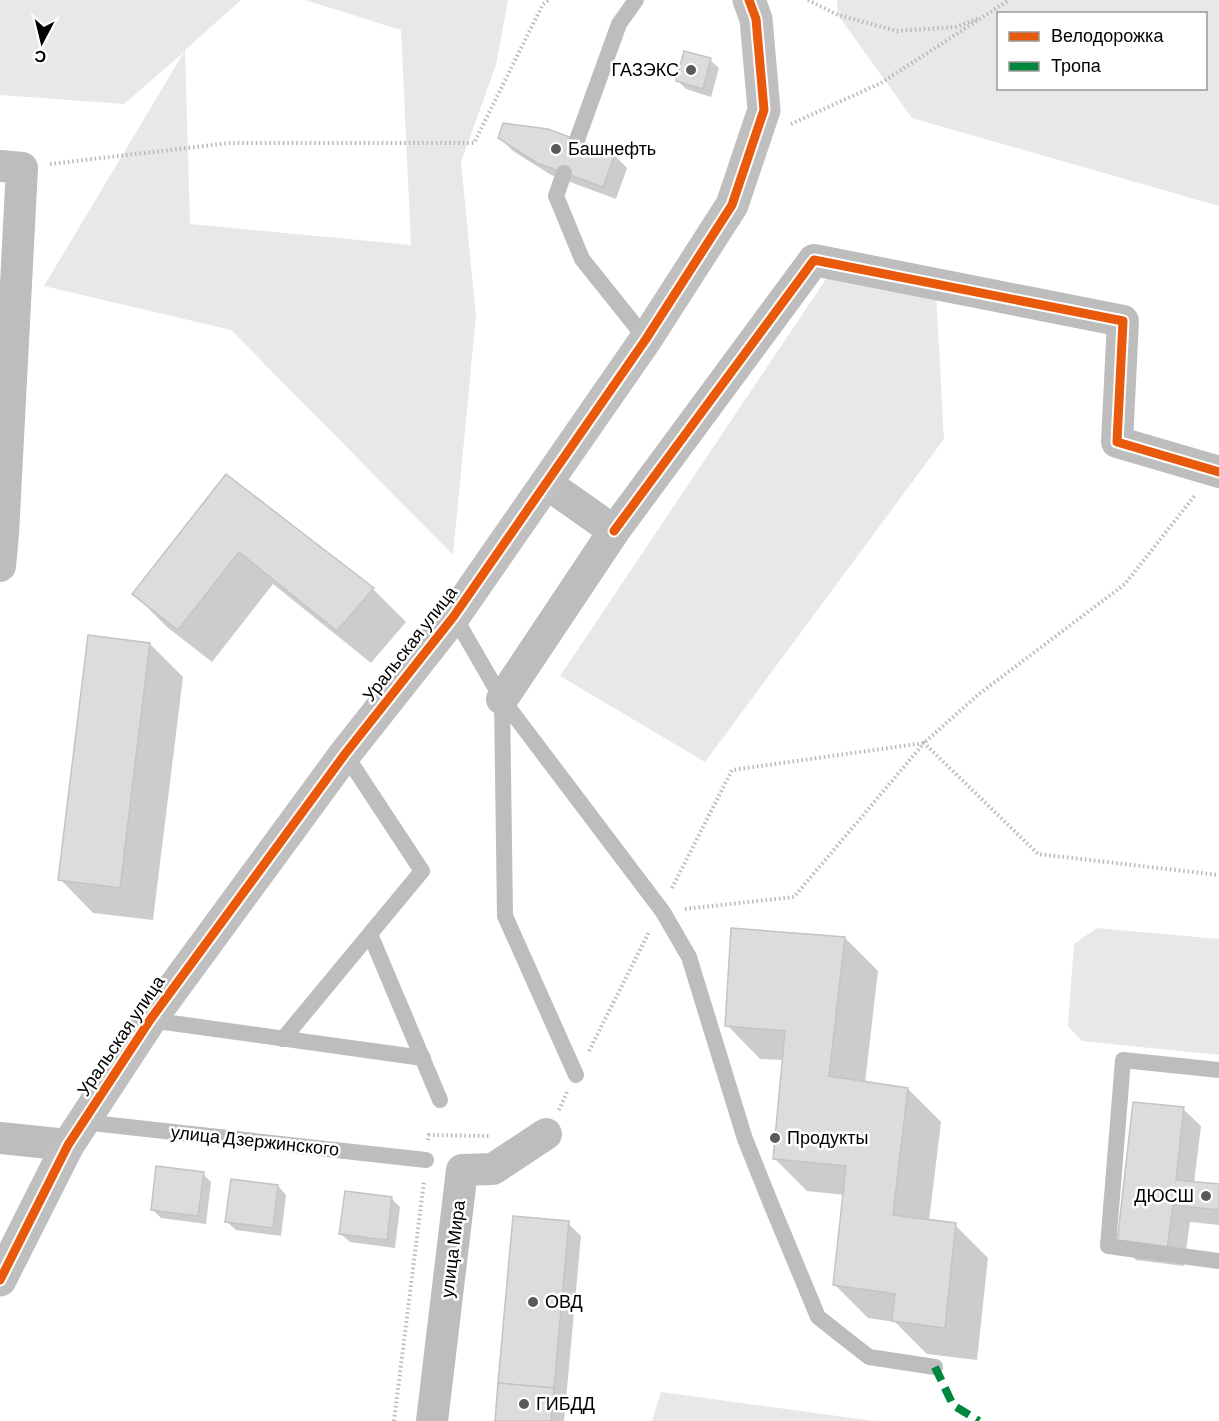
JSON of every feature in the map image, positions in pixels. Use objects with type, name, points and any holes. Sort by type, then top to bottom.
[{"type":"street","name":"Уральская улица","points":[[0,1280],[76,1133],[150,1020],[345,754],[454,616],[646,339],[732,205],[764,110],[756,19],[749,0]]},
{"type":"street","points":[[0,566],[11,167]]},
{"type":"street","points":[[502,699],[614,531],[814,260],[1123,321],[1117,442],[1217,472]]},
{"type":"street","points":[[546,483],[614,531]]},
{"type":"street","name":"улица Дзержинского","points":[[0,1138],[76,1133]]},
{"type":"street","name":"улица Мира","points":[[432,1421],[462,1170],[494,1169],[546,1134]]},
{"type":"lane","points":[[577,140],[619,24],[636,0]]},
{"type":"lane","points":[[564,173],[556,196],[582,259],[646,339]]},
{"type":"lane","points":[[454,616],[502,699],[662,911],[688,957],[745,1139],[818,1317],[869,1357],[935,1367]]},
{"type":"lane","points":[[502,699],[505,915],[581,1067]]},
{"type":"lane","points":[[283,1039],[422,871],[345,754]]},
{"type":"lane","points":[[370,934],[440,1100]]},
{"type":"lane","points":[[150,1020],[423,1058]]},
{"type":"lane","points":[[1219,1070],[1124,1060],[1108,1246],[1219,1261]]},
{"type":"lane","name":"улица Дзержинского","points":[[76,1133],[426,1160]]},
{"type":"path","points":[[11,167],[229,143],[474,143],[543,4],[549,0]]},
{"type":"path","points":[[808,0],[838,15],[897,31],[956,27],[988,14]]},
{"type":"path","points":[[753,142],[881,83],[1009,0]]},
{"type":"path","points":[[662,911],[794,897],[924,743],[979,694],[1125,584],[1217,472]]},
{"type":"path","points":[[924,743],[1038,854],[1219,875]]},
{"type":"path","points":[[581,1067],[732,770],[924,743]]},
{"type":"path","points":[[546,1134],[662,911]]},
{"type":"path","points":[[546,1134],[568,1092]]},
{"type":"shaded area","points":[[0,0],[241,0],[185,50],[190,224],[411,245],[401,30],[305,0],[508,0],[496,65],[461,162],[476,316],[453,555],[231,330],[44,286],[184,52],[124,104],[0,95]]},
{"type":"shaded area","points":[[837,0],[1219,0],[1219,206],[912,118],[838,15]]},
{"type":"shaded area","points":[[838,261],[936,294],[944,439],[705,762],[560,676]]},
{"type":"shaded area","points":[[1097,928],[1219,939],[1219,1055],[1082,1041],[1068,1026],[1074,944]]},
{"type":"shaded area","points":[[661,1392],[874,1421],[652,1421]]},
{"type":"building","points":[[684,51],[711,58],[703,89],[676,81]]},
{"type":"building","points":[[503,123],[548,129],[615,154],[603,187],[537,163],[498,138]]},
{"type":"building","points":[[226,474],[374,588],[337,631],[239,552],[178,630],[132,594]]},
{"type":"building","points":[[88,635],[150,643],[120,888],[58,880]]},
{"type":"building","points":[[731,928],[845,937],[829,1076],[908,1088],[893,1215],[956,1223],[945,1328],[892,1321],[895,1294],[833,1285],[846,1166],[773,1159],[785,1031],[725,1026]]},
{"type":"building","points":[[1133,1102],[1184,1107],[1176,1180],[1219,1184],[1219,1210],[1173,1205],[1167,1249],[1117,1243]]},
{"type":"building","points":[[156,1166],[204,1172],[198,1216],[151,1210]]},
{"type":"building","points":[[231,1179],[278,1185],[273,1228],[225,1222]]},
{"type":"building","points":[[345,1191],[392,1197],[387,1240],[339,1234]]},
{"type":"building","name":"ОВД","points":[[513,1216],[569,1221],[554,1388],[498,1383]]},
{"type":"building","name":"ГИБДД","points":[[498,1383],[554,1388],[551,1421],[495,1421]]},
{"type":"marked path","points":[[935,1367],[953,1405],[979,1421]]},
{"type":"cycle path","points":[[0,1280],[68,1145],[150,1020],[345,754],[454,616],[646,339],[732,205],[764,110],[756,19],[749,0]]},
{"type":"cycle path","points":[[614,531],[814,260],[1123,321],[1117,442],[1219,472]]},
{"type":"place","name":"ГАЗЭКС","points":[[691,70]]},
{"type":"place","name":"Башнефть","points":[[556,149]]},
{"type":"place","name":"Продукты","points":[[775,1138]]},
{"type":"place","name":"ДЮСШ","points":[[1206,1196]]},
{"type":"place","name":"ОВД","points":[[533,1302]]},
{"type":"place","name":"ГИБДД","points":[[524,1404]]}]
